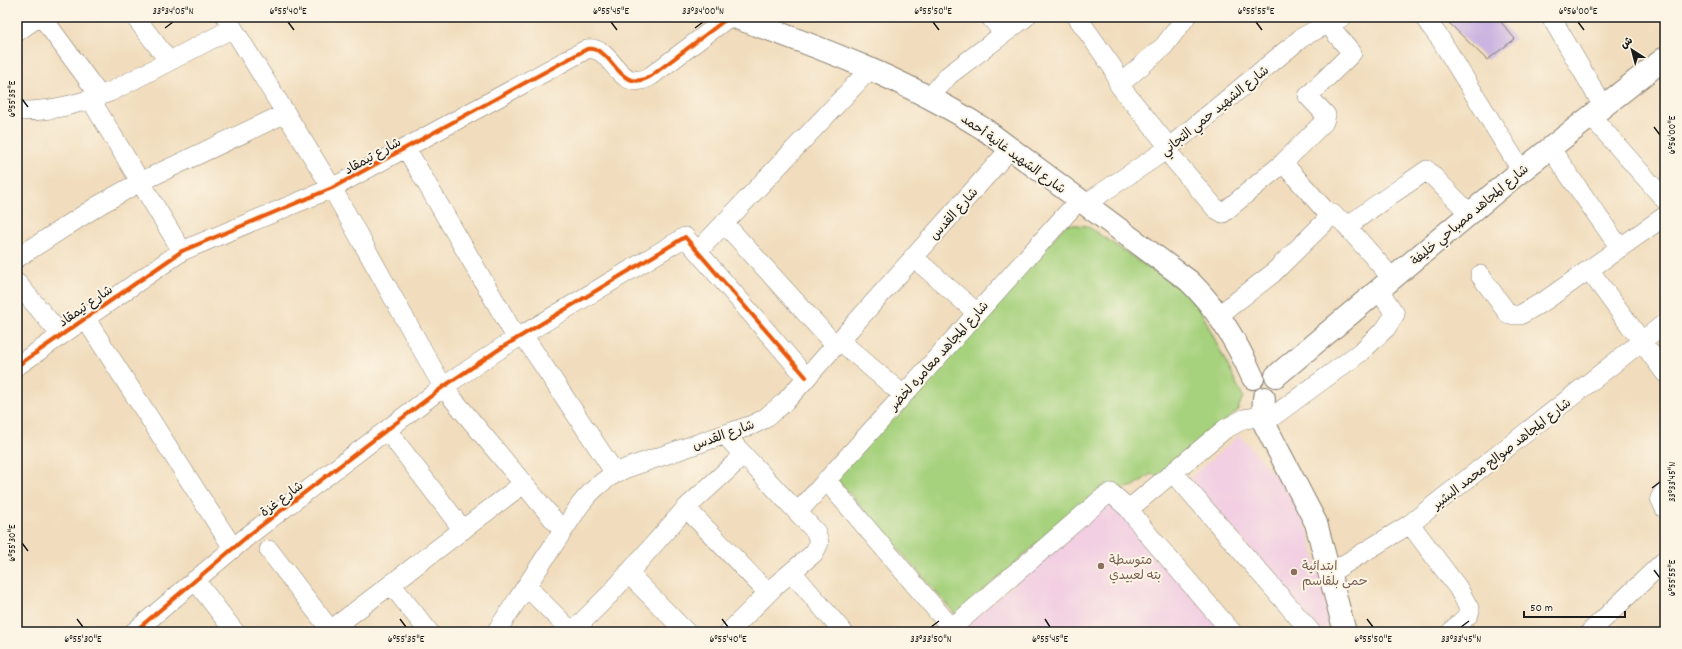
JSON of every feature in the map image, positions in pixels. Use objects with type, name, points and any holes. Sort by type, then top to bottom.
[{"type":"main road","name":"شارع الشهيد غانية أحمد","points":[[734,17],[799,39],[930,97],[962,115],[1011,148],[1189,281],[1203,295],[1219,315],[1261,389],[1321,540],[1345,632]]},
{"type":"main road","name":"شارع المجاهد مصباحي خليفة","points":[[1261,389],[1521,170],[1665,59]]},
{"type":"street","points":[[17,32],[38,17]]},
{"type":"street","points":[[42,17],[95,98],[140,182],[182,251]]},
{"type":"street","points":[[135,17],[169,62]]},
{"type":"street","name":"شارع تيمقاد","points":[[17,366],[182,251],[332,188],[587,49],[594,48],[601,52],[621,74],[630,80],[646,79],[729,17]]},
{"type":"street","points":[[990,17],[1004,33]]},
{"type":"street","points":[[930,97],[949,75],[1026,17]]},
{"type":"street","points":[[1077,17],[1113,68],[1119,85],[1216,209],[1223,213],[1283,163],[1324,122],[1326,115],[1308,96],[1352,53],[1331,20]]},
{"type":"street","points":[[1424,17],[1441,40],[1521,170]]},
{"type":"street","points":[[1551,17],[1597,111],[1665,200]]},
{"type":"street","points":[[1119,85],[1164,46],[1179,20]]},
{"type":"street","name":"شارع الشهيد حمي التجاني","points":[[1082,202],[1168,148],[1300,39],[1331,20]]},
{"type":"street","points":[[17,111],[48,110],[95,98],[169,62],[230,23],[332,188],[443,387],[563,532]]},
{"type":"street","points":[[806,377],[698,251],[870,70]]},
{"type":"street","points":[[17,258],[99,205],[140,182],[286,113]]},
{"type":"street","points":[[406,148],[520,337],[616,473]]},
{"type":"street","name":"شارع القدس","points":[[496,632],[587,495],[616,473],[752,425],[764,419],[785,402],[1011,148]]},
{"type":"street","points":[[1550,148],[1620,248]]},
{"type":"street","points":[[1129,509],[1225,429],[1244,418],[1261,389],[1362,351],[1386,328],[1395,314],[1385,284],[1347,227],[1333,214],[1324,209],[1283,163]]},
{"type":"street","points":[[1347,227],[1371,208],[1388,199],[1427,170],[1469,213]]},
{"type":"street","name":"شارع المجاهد معامره لخضر","points":[[798,512],[976,312],[1082,202]]},
{"type":"street","points":[[1219,315],[1272,274],[1333,214]]},
{"type":"street","points":[[1480,275],[1509,315],[1520,315],[1546,300],[1590,270],[1665,216]]},
{"type":"street","points":[[724,223],[837,342],[902,394]]},
{"type":"street","name":"شارع غزة","points":[[133,631],[233,548],[443,387],[520,337],[685,237],[698,251]]},
{"type":"street","points":[[913,257],[976,312]]},
{"type":"street","points":[[1590,270],[1665,373]]},
{"type":"street","points":[[17,283],[61,335]]},
{"type":"street","points":[[85,318],[233,548]]},
{"type":"street","name":"شارع المجاهد صوالح محمد البشير","points":[[1330,573],[1410,524],[1665,323]]},
{"type":"street","points":[[387,430],[463,530]]},
{"type":"street","points":[[725,435],[816,532],[819,543],[814,553],[768,593],[730,632]]},
{"type":"street","points":[[527,587],[572,632],[628,573],[686,508],[744,455]]},
{"type":"street","points":[[1173,472],[1311,632]]},
{"type":"street","points":[[826,480],[951,631],[1104,497],[1111,493],[1129,509],[1146,532],[1232,632]]},
{"type":"street","points":[[269,550],[330,631],[524,484]]},
{"type":"street","points":[[1665,491],[1660,498],[1665,509]]},
{"type":"street","points":[[686,508],[768,593]]},
{"type":"street","points":[[1410,524],[1458,588],[1470,610],[1451,632]]},
{"type":"street","points":[[1590,632],[1665,560]]},
{"type":"street","points":[[792,572],[843,632]]},
{"type":"street","points":[[628,573],[686,632]]},
{"type":"street","points":[[195,580],[235,632]]},
{"type":"street","points":[[391,584],[429,632]]},
{"type":"shaded area","name":"ابتدائية حمى بلقاسم","points":[[1240,435],[1299,505],[1305,520],[1331,623],[1321,631],[1190,478]]},
{"type":"shaded area","name":"متوسطة بته لعبيدي","points":[[1111,501],[1223,632],[960,631]]},
{"type":"green space","points":[[1067,224],[1087,226],[1195,299],[1243,397],[1237,411],[1161,477],[1151,474],[1134,486],[1118,490],[1105,484],[956,615],[836,478]]},
{"type":"building","points":[[1443,17],[1497,17],[1515,39],[1487,60]]},
{"type":"cycle path","points":[[17,366],[182,251],[332,188],[587,49],[596,50],[604,54],[623,75],[630,80],[640,80],[651,76],[729,17]]},
{"type":"cycle path","points":[[134,632],[249,535],[443,387],[501,348],[685,237],[806,377]]},
{"type":"place","name":"متوسطة بته لعبيدي","points":[[1101,566]]},
{"type":"place","name":"ابتدائية حمى بلقاسم","points":[[1294,572]]}]
